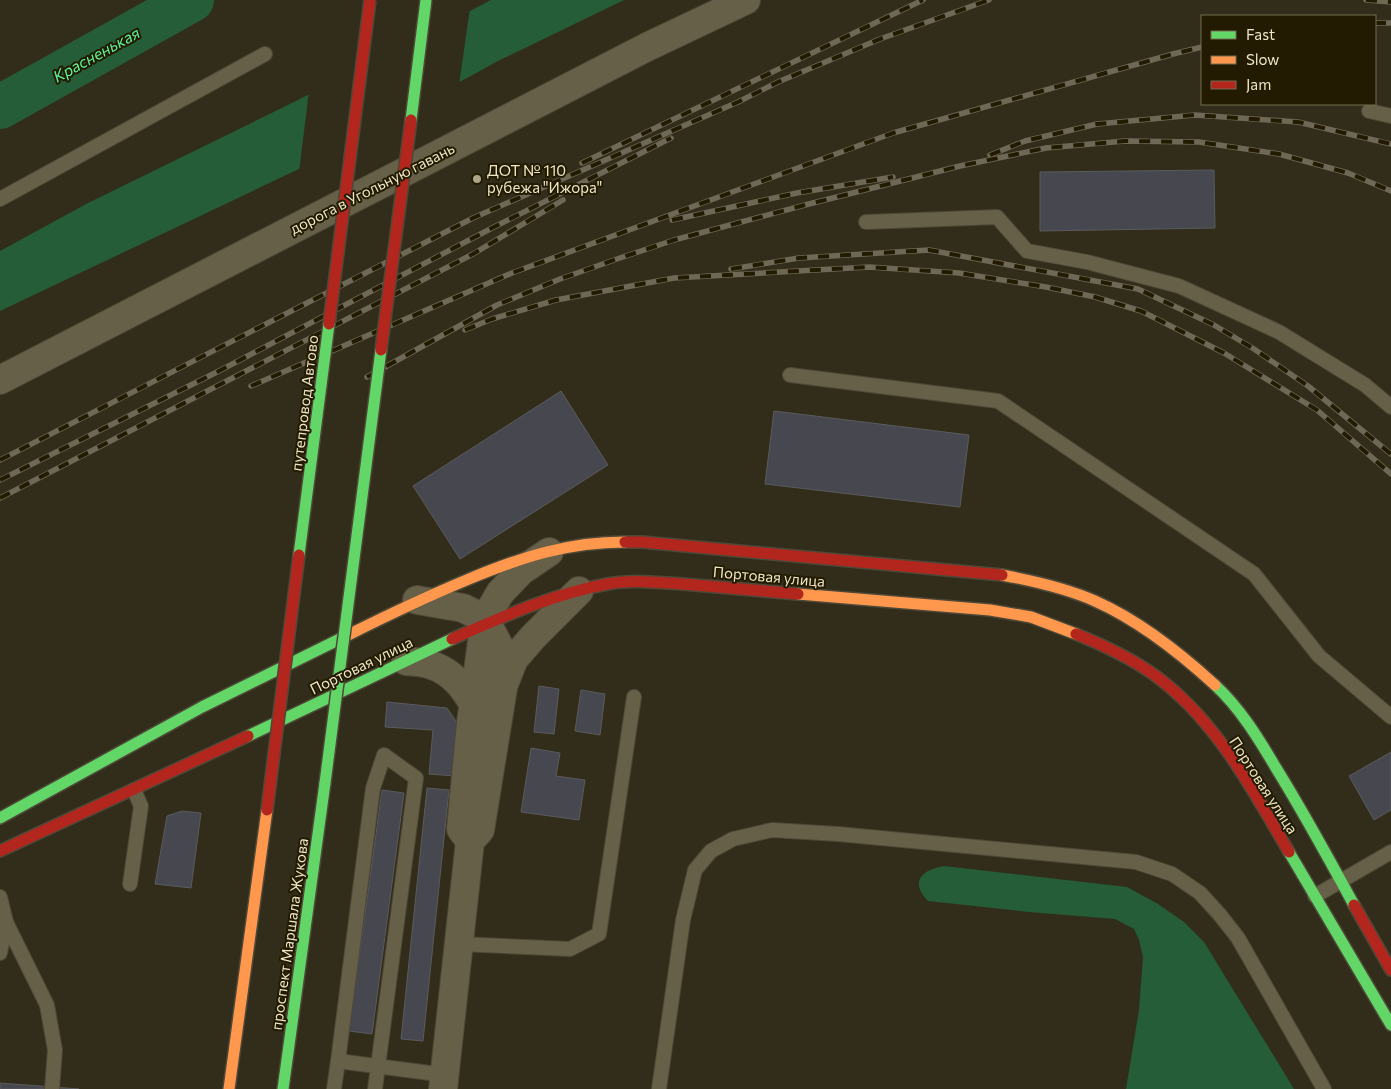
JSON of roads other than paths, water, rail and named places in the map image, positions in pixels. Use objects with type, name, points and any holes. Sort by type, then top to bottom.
[{"type":"street","name":"путепровод Автово","points":[[229,1089],[267,810],[370,0]]},
{"type":"street","name":"проспект Маршала Жукова","points":[[283,1089],[325,783],[426,0]]},
{"type":"street","name":"дорога в Угольную гавань","points":[[0,380],[647,47],[746,0]]},
{"type":"street","name":"Портовая улица","points":[[0,818],[202,707],[417,600],[513,561],[554,548],[607,542],[642,542],[977,571],[1043,583],[1095,601],[1146,629],[1189,661],[1224,693],[1257,736],[1288,787],[1391,970]]},
{"type":"street","points":[[470,841],[461,829],[474,705],[486,622],[500,593],[521,571],[554,548]]},
{"type":"street","name":"Портовая улица","points":[[0,851],[134,790],[486,622],[549,599],[579,591],[608,584],[638,582],[671,583],[990,610],[1030,617],[1076,634],[1124,657],[1166,684],[1198,716],[1229,753],[1391,1025]]},
{"type":"street","points":[[503,688],[514,659],[539,630],[579,591]]},
{"type":"street","points":[[417,600],[463,608],[486,622],[500,648],[504,666],[503,688],[480,830],[470,841],[444,1082]]},
{"type":"street","points":[[406,661],[434,666],[451,675],[464,688],[474,705]]},
{"type":"lane","points":[[0,199],[265,54]]},
{"type":"lane","points":[[1369,111],[1391,116]]},
{"type":"lane","points":[[866,222],[997,217],[1027,251],[1087,262],[1179,286],[1279,332],[1365,385],[1391,407]]},
{"type":"lane","points":[[790,375],[998,401],[1254,574],[1319,656],[1391,717]]},
{"type":"lane","points":[[460,944],[570,949],[599,934],[634,697]]},
{"type":"lane","points":[[334,1089],[373,788],[384,755],[416,778],[375,1089]]},
{"type":"lane","points":[[130,884],[141,806],[134,790]]},
{"type":"lane","points":[[659,1089],[683,920],[695,870],[711,851],[733,839],[772,830],[838,834],[1136,862],[1172,874],[1200,892],[1238,938],[1324,1089]]},
{"type":"lane","points":[[1315,896],[1391,852]]},
{"type":"lane","points":[[0,897],[6,922],[47,1005],[55,1050],[52,1089]]},
{"type":"lane","points":[[0,951],[6,922]]},
{"type":"lane","points":[[338,1061],[378,1067],[444,1082]]},
{"type":"waterway","name":"Красненькая","points":[[0,107],[192,0]]},
{"type":"railway","points":[[582,163],[923,0]]},
{"type":"railway","points":[[0,460],[473,218],[738,102],[778,82],[880,39],[989,0]]},
{"type":"railway","points":[[1366,0],[1391,2]]},
{"type":"railway","points":[[1376,23],[1391,23]]},
{"type":"railway","points":[[251,386],[512,273],[893,133],[1201,47]]},
{"type":"railway","points":[[990,155],[1025,141],[1097,124],[1195,115],[1298,122],[1391,144]]},
{"type":"railway","points":[[0,480],[217,372],[494,227],[671,138]]},
{"type":"railway","points":[[367,377],[497,305],[560,279],[617,259],[674,240],[805,205],[960,166],[1046,148],[1125,141],[1199,142],[1279,154],[1348,173],[1391,191]]},
{"type":"railway","points":[[672,220],[797,193],[893,177]]},
{"type":"railway","points":[[0,498],[473,254],[563,200]]},
{"type":"railway","points":[[731,269],[799,258],[929,250],[1138,289],[1214,325],[1254,349],[1308,386],[1391,454]]},
{"type":"railway","points":[[465,330],[492,319],[556,300],[674,278],[869,267],[959,273],[1095,297],[1141,311],[1224,353],[1317,410],[1391,474]]},
{"type":"place","name":"ДОТ № 110 рубежа \"Ижора\"","points":[[477,179]]}]
